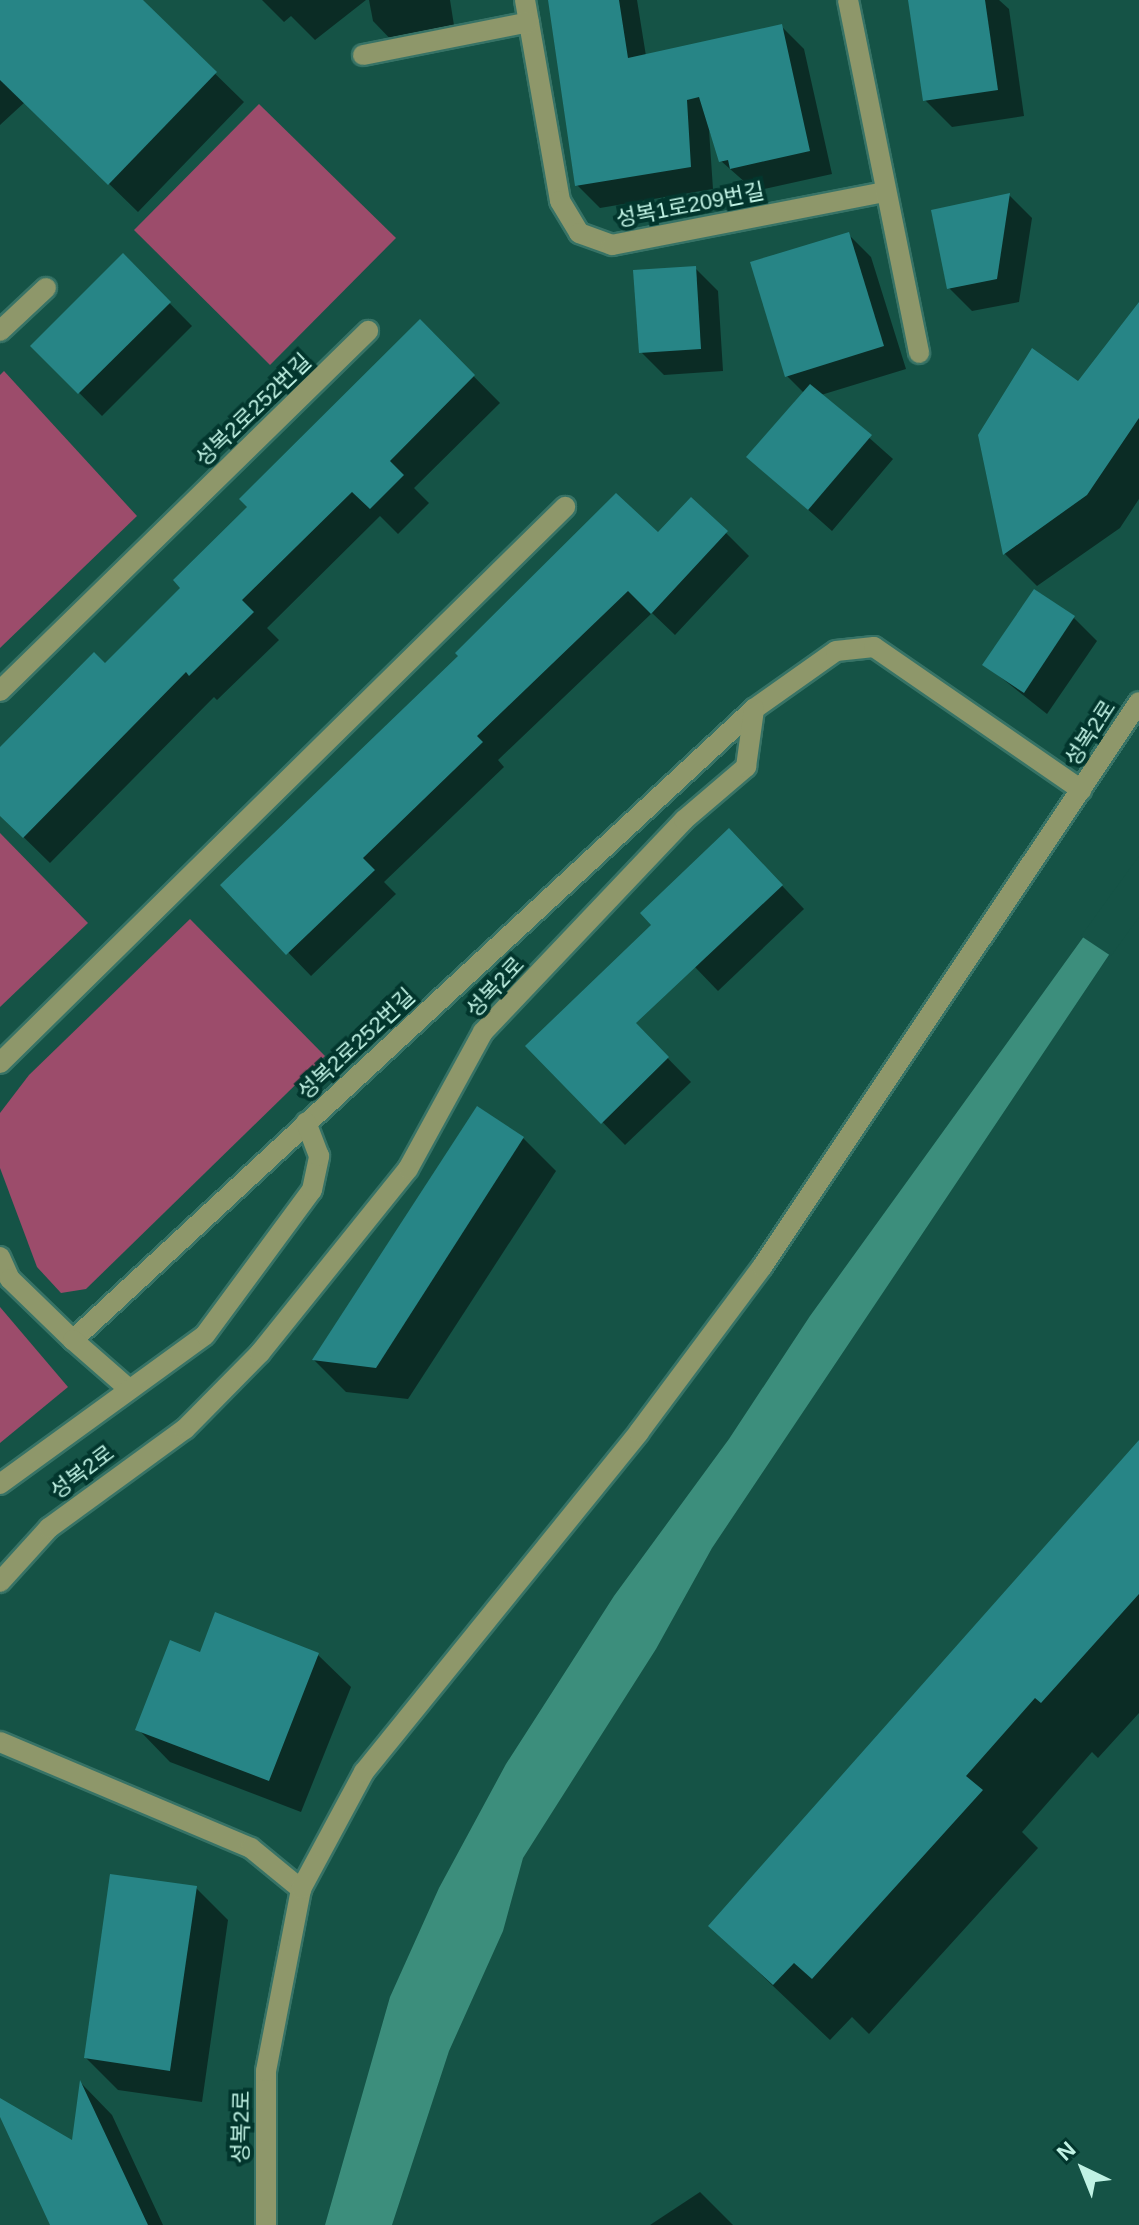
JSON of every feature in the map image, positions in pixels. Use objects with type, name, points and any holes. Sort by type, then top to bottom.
[{"type":"street","name":"성복1로209번길","points":[[525,0],[560,201],[579,233],[612,245],[885,192]]},
{"type":"street","points":[[848,0],[919,353]]},
{"type":"street","points":[[363,55],[529,22]]},
{"type":"street","points":[[0,331],[46,288]]},
{"type":"street","name":"성복2로252번길","points":[[0,691],[368,331]]},
{"type":"street","points":[[0,1063],[565,507]]},
{"type":"street","name":"성복2로","points":[[0,1582],[49,1528],[185,1429],[260,1353],[408,1169],[483,1032],[684,820],[746,767],[754,709],[836,651],[874,647],[1081,790]]},
{"type":"street","name":"성복2로","points":[[266,2225],[266,2071],[301,1889],[364,1772],[639,1432],[762,1267],[1139,702]]},
{"type":"street","name":"성복2로252번길","points":[[73,1340],[754,709]]},
{"type":"street","points":[[0,1484],[205,1335],[312,1190],[319,1156],[306,1122]]},
{"type":"street","points":[[0,1257],[10,1279],[129,1389]]},
{"type":"street","points":[[0,1742],[251,1848],[301,1889]]},
{"type":"shaded area","points":[[259,104],[396,238],[270,365],[134,230]]},
{"type":"shaded area","points":[[4,371],[137,516],[0,648],[0,375]]},
{"type":"shaded area","points":[[0,833],[88,923],[0,1007]]},
{"type":"shaded area","points":[[1139,860],[1139,910],[712,1548],[656,1649],[523,1858],[503,1931],[449,2051],[392,2225],[325,2225],[390,1997],[439,1888],[506,1764],[614,1596],[729,1439],[810,1316]]},
{"type":"shaded area","points":[[190,919],[325,1056],[86,1289],[61,1293],[37,1267],[0,1168],[0,1113],[29,1075]]},
{"type":"shaded area","points":[[0,1307],[68,1387],[0,1443]]},
{"type":"pier","points":[[1139,856],[1139,917],[1111,956],[1081,936]]},
{"type":"building","points":[[0,0],[143,0],[217,72],[108,185],[0,80]]},
{"type":"building","points":[[548,0],[619,0],[628,58],[782,24],[810,151],[730,169],[728,160],[719,162],[699,97],[687,100],[691,167],[575,186]]},
{"type":"building","points":[[908,0],[985,0],[998,90],[923,101]]},
{"type":"building","points":[[1010,193],[997,279],[947,289],[931,210]]},
{"type":"building","points":[[849,232],[884,346],[785,377],[750,262]]},
{"type":"building","points":[[123,253],[171,302],[78,394],[30,346]]},
{"type":"building","points":[[696,266],[701,349],[639,353],[633,270]]},
{"type":"building","points":[[1139,302],[1139,418],[1087,495],[1003,555],[978,435],[1032,348],[1078,381]]},
{"type":"building","points":[[420,319],[475,375],[390,461],[404,475],[370,509],[352,492],[242,600],[254,612],[189,676],[186,672],[23,838],[0,816],[0,747],[94,652],[105,663],[180,588],[173,580],[247,507],[239,499]]},
{"type":"building","points":[[810,384],[872,435],[808,510],[746,457]]},
{"type":"building","points":[[616,493],[658,532],[691,497],[728,531],[651,614],[628,591],[477,736],[483,742],[363,858],[375,870],[286,955],[220,885],[458,656],[455,653]]},
{"type":"building","points":[[1034,589],[1075,616],[1024,693],[982,665]]},
{"type":"building","points":[[729,828],[783,885],[636,1023],[669,1057],[601,1124],[525,1046],[651,925],[640,913]]},
{"type":"building","points":[[477,1106],[524,1137],[376,1368],[312,1360]]},
{"type":"building","points":[[1139,1440],[1139,1594],[1041,1703],[1035,1698],[966,1776],[983,1790],[812,1979],[794,1963],[773,1985],[708,1926]]},
{"type":"building","points":[[215,1612],[319,1653],[269,1781],[135,1730],[170,1640],[200,1652]]},
{"type":"building","points":[[110,1874],[197,1886],[170,2071],[84,2058]]},
{"type":"building","points":[[80,2080],[148,2225],[50,2225],[0,2117],[0,2098],[72,2140]]}]
